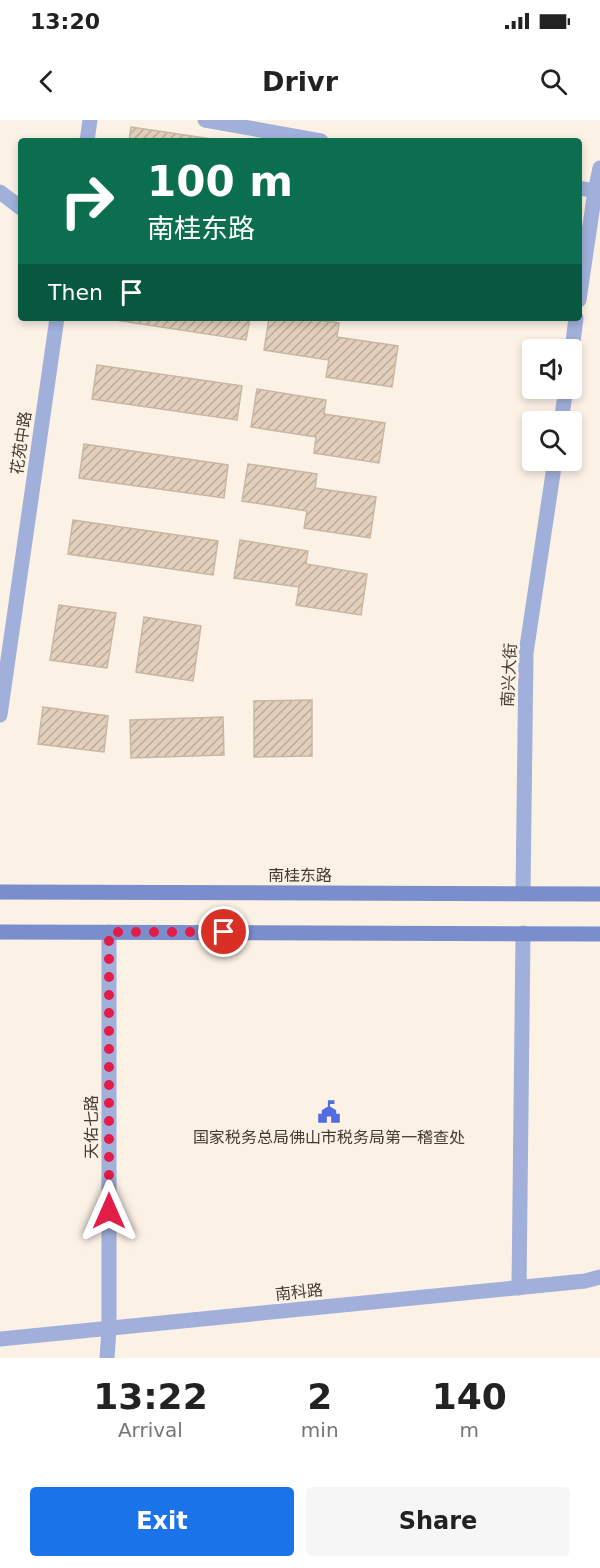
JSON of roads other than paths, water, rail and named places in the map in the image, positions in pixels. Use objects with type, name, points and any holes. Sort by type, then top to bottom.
[{"type":"main road","name":"南桂东路","points":[[0,892],[600,894]]},
{"type":"main road","points":[[0,932],[600,934]]},
{"type":"street","points":[[87,138],[90,120]]},
{"type":"street","points":[[205,120],[304,138]]},
{"type":"street","points":[[582,280],[600,168]]},
{"type":"street","points":[[582,189],[595,191]]},
{"type":"street","points":[[0,192],[18,206]]},
{"type":"street","name":"花苑中路","points":[[0,715],[57,321]]},
{"type":"street","points":[[573,339],[576,321]]},
{"type":"street","name":"南兴大街","points":[[523,893],[526,653],[553,471]]},
{"type":"street","name":"天佑七路","points":[[107,1358],[109,1329],[109,932]]},
{"type":"street","points":[[519,1288],[523,933]]},
{"type":"street","name":"南科路","points":[[0,1339],[519,1288],[585,1281],[600,1277]]},
{"type":"place","name":"国家税务总局佛山市税务局第一稽查处","points":[[329,1112]]}]
